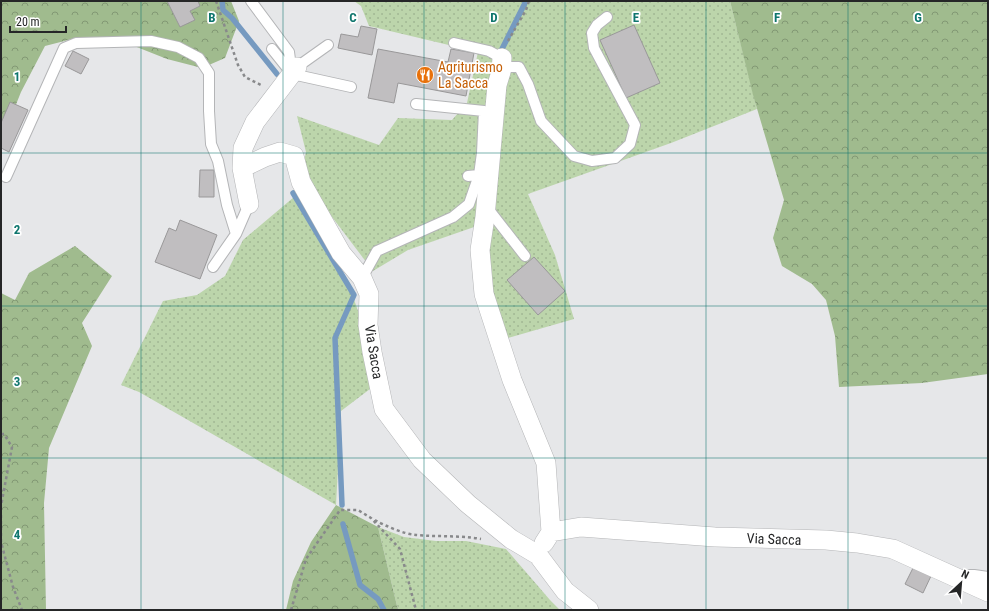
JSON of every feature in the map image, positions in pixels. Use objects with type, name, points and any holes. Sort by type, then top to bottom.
[{"type":"street","points":[[501,65],[496,85],[486,206],[480,250],[484,294],[512,380],[546,463],[552,532],[546,538],[538,555]]},
{"type":"street","points":[[249,204],[242,168],[243,148],[255,122],[291,76]]},
{"type":"street","name":"Via Sacca","points":[[242,168],[280,152],[294,156],[304,188],[341,253],[362,278],[369,294],[369,332],[384,410],[422,460],[468,504],[511,539],[538,555],[564,592],[588,610]]},
{"type":"street","name":"Via Sacca","points":[[552,532],[581,527],[715,537],[826,540],[857,543],[893,549],[988,592]]},
{"type":"lane","points":[[251,1],[289,52],[291,76]]},
{"type":"lane","points":[[454,43],[489,52],[501,65],[519,67],[528,84],[541,121],[574,156],[592,161],[615,158],[630,144],[635,125],[594,48],[592,33],[607,17]]},
{"type":"lane","points":[[6,177],[64,48],[76,43],[151,41],[178,47],[199,58],[209,73],[208,111],[211,144],[218,161],[227,205],[236,234]]},
{"type":"lane","points":[[291,76],[328,45]]},
{"type":"lane","points":[[272,49],[291,76],[351,87]]},
{"type":"lane","points":[[362,278],[377,251],[453,217],[469,204],[479,175],[479,133],[484,111],[416,104]]},
{"type":"lane","points":[[468,176],[479,175]]},
{"type":"lane","points":[[213,267],[236,234],[249,204]]},
{"type":"lane","points":[[486,206],[525,256]]},
{"type":"lane","points":[[952,576],[974,575],[988,578]]},
{"type":"path","points":[[216,1],[238,65],[245,76],[268,88],[291,76]]},
{"type":"path","points":[[501,65],[504,47],[526,10],[529,1]]},
{"type":"path","points":[[1,434],[4,434],[12,447],[1,506]]},
{"type":"path","points":[[290,610],[306,559],[340,510],[358,510],[382,525],[414,535],[462,536]]},
{"type":"path","points":[[1,515],[1,542],[13,587],[22,610]]},
{"type":"path","points":[[371,518],[400,549],[416,610]]},
{"type":"green space","points":[[1,1],[231,1],[239,21],[225,58],[202,68],[167,59],[119,40],[80,37],[45,46],[21,92],[1,142]]},
{"type":"green space","points":[[354,1],[730,1],[757,109],[671,143],[528,194],[555,255],[574,319],[494,342],[477,226],[408,250],[373,271],[301,176],[306,152],[297,116],[379,145],[398,118],[452,120],[467,103],[478,52],[369,26],[361,6]]},
{"type":"green space","points":[[730,1],[988,1],[988,374],[922,383],[839,387],[835,336],[826,300],[812,284],[782,266],[773,238],[784,200],[753,95]]},
{"type":"green space","points":[[294,197],[348,282],[358,311],[370,389],[341,411],[336,505],[139,392],[121,385],[163,301],[197,295],[225,276],[243,240]]},
{"type":"green space","points":[[75,246],[112,276],[82,323],[92,346],[49,448],[44,503],[46,610],[1,610],[1,293],[15,300],[29,273]]},
{"type":"green space","points":[[336,505],[378,527],[398,610],[286,610],[293,581],[311,542]]},
{"type":"green space","points":[[378,527],[404,537],[436,541],[466,541],[506,549],[560,610],[398,610]]},
{"type":"building","points":[[167,1],[198,1],[200,6],[190,11],[195,20],[180,27]]},
{"type":"building","points":[[634,25],[660,83],[626,98],[600,40]]},
{"type":"building","points":[[361,26],[377,29],[372,55],[338,48],[341,34],[358,37]]},
{"type":"building","points":[[378,49],[448,62],[451,49],[474,53],[466,96],[398,83],[394,103],[368,98]]},
{"type":"building","points":[[73,51],[89,59],[81,74],[65,66]]},
{"type":"building","points":[[10,102],[28,110],[9,152],[1,148],[1,123]]},
{"type":"building","points":[[200,170],[214,170],[214,197],[199,197]]},
{"type":"building","points":[[180,220],[217,235],[200,279],[155,262],[169,228],[176,231]]},
{"type":"building","points":[[534,257],[565,291],[538,315],[507,280]]},
{"type":"building","points":[[913,568],[931,576],[923,593],[905,584]]},
{"type":"waterway","points":[[222,1],[223,10],[232,18],[277,74]]},
{"type":"waterway","points":[[500,53],[526,1]]},
{"type":"waterway","points":[[293,193],[354,295],[335,338],[342,505]]},
{"type":"waterway","points":[[343,524],[360,585],[378,599],[384,610]]},
{"type":"place","name":"Agriturismo La Sacca","points":[[425,75]]}]
